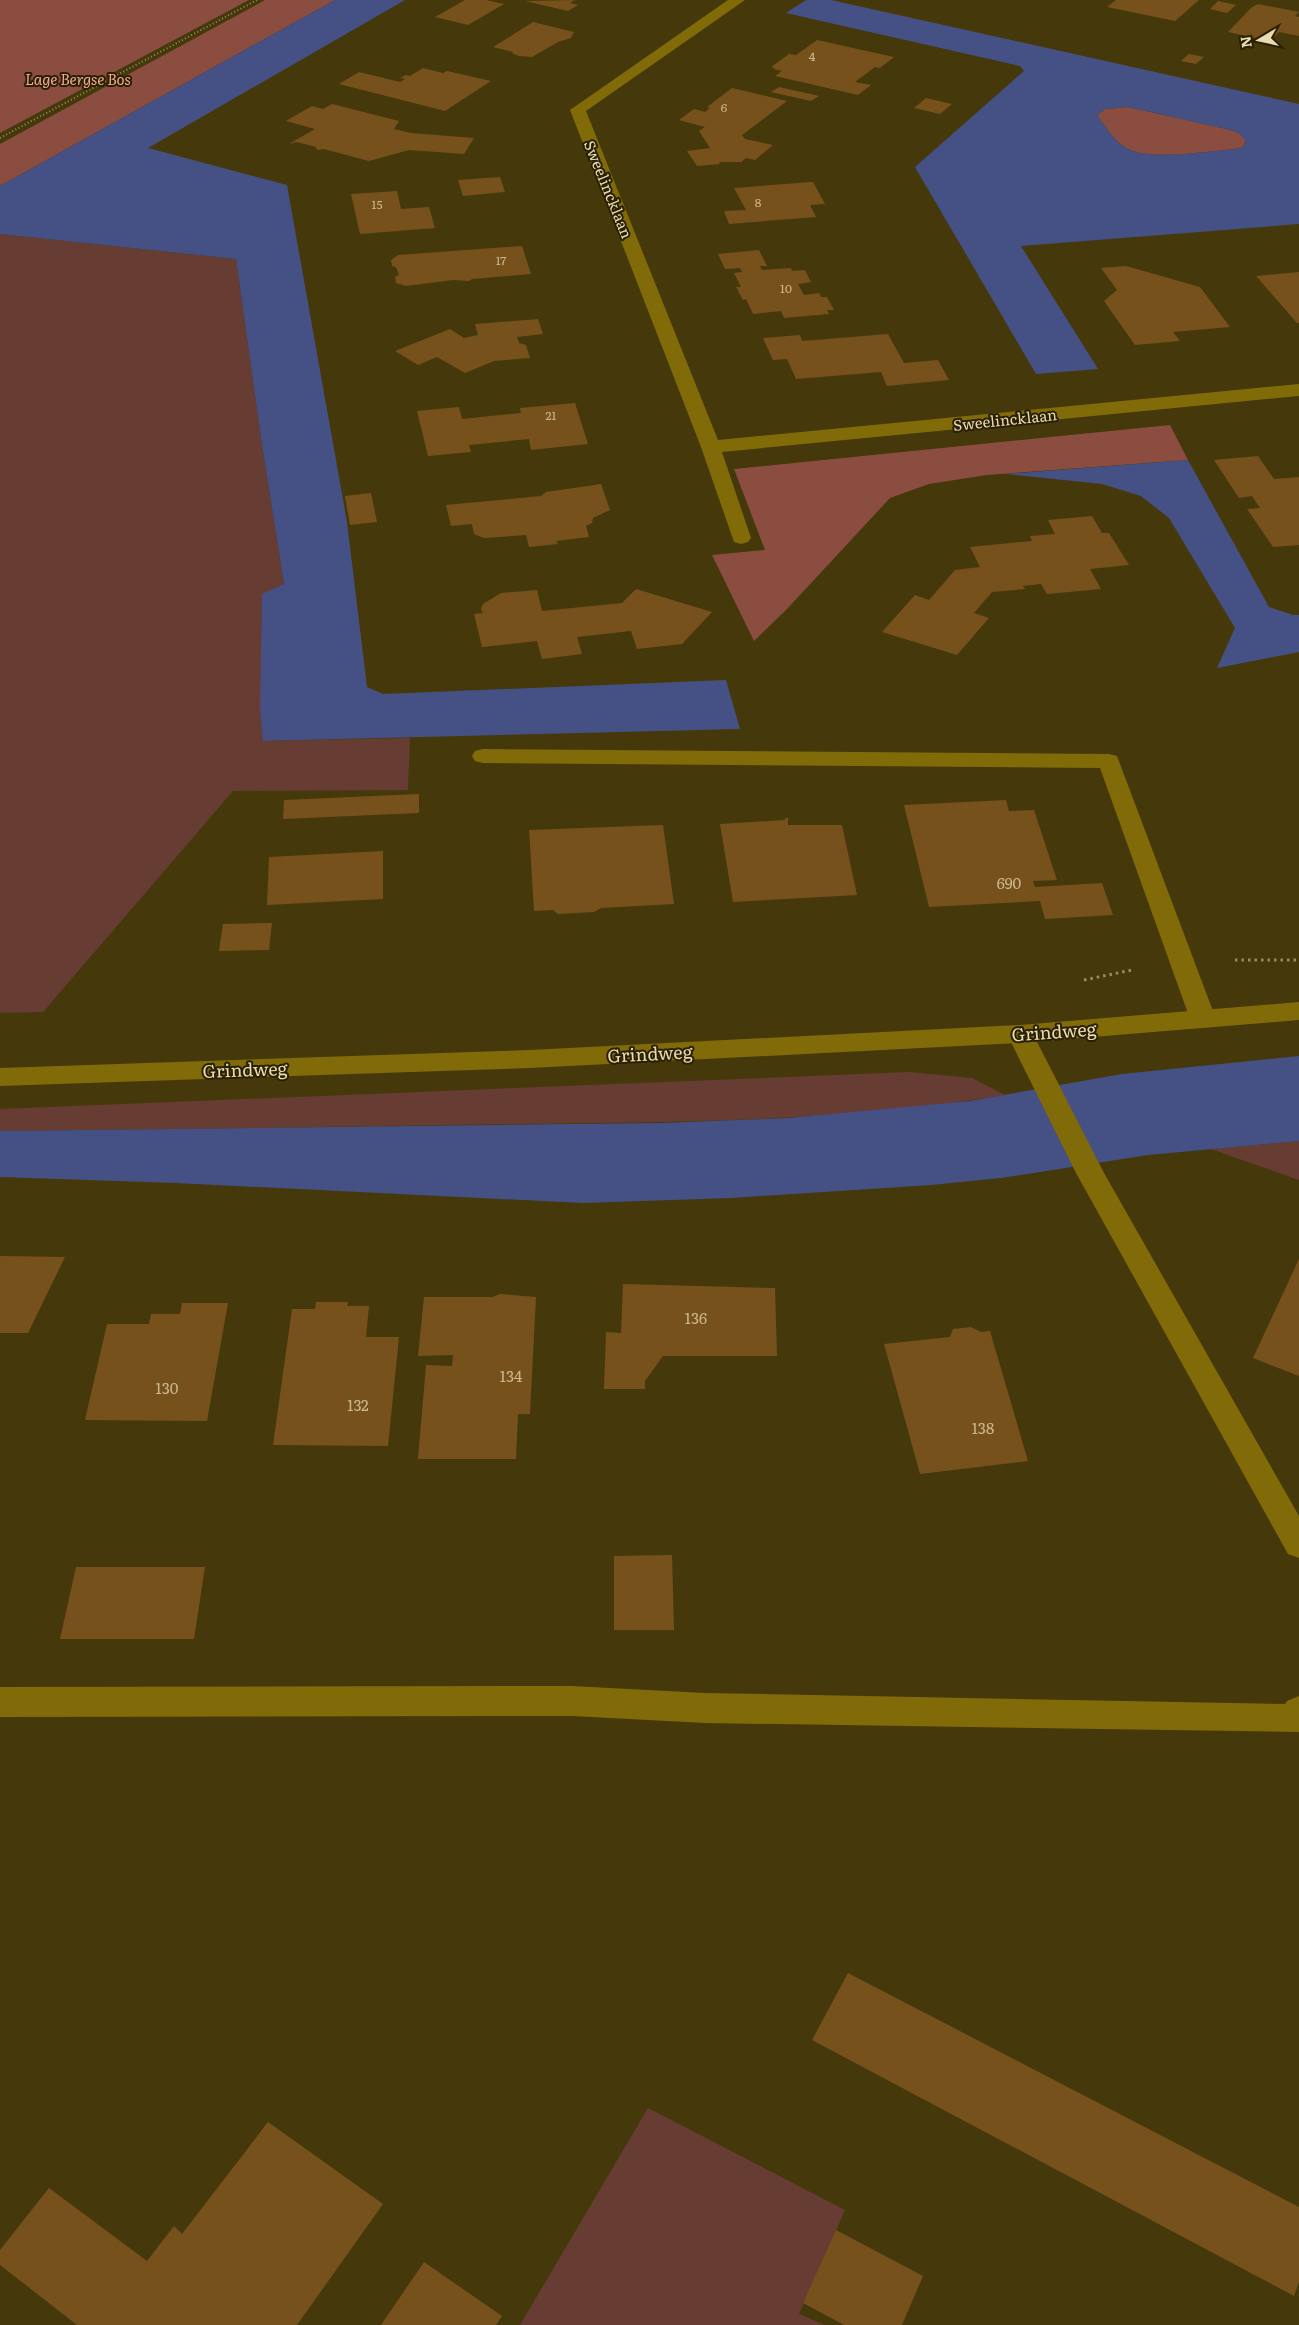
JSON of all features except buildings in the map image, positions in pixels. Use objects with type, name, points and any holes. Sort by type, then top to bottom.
[{"type":"street","name":"Sweelincklaan","points":[[738,0],[578,110],[711,447],[741,538]]},
{"type":"street","name":"Sweelincklaan","points":[[711,447],[1299,390]]},
{"type":"street","points":[[483,756],[1108,761],[1203,1019]]},
{"type":"street","name":"Grindweg","points":[[0,1077],[530,1059],[1020,1034],[1299,1011]]},
{"type":"street","points":[[1020,1034],[1090,1174],[1299,1545]]},
{"type":"street","points":[[0,1702],[572,1701],[705,1708],[1295,1719],[1299,1711]]},
{"type":"path","points":[[0,138],[256,0]]},
{"type":"path","points":[[1180,960],[1299,960]]},
{"type":"shaded area","points":[[0,234],[236,259],[284,584],[264,741],[410,738],[408,790],[233,791],[43,1012],[0,1013]]},
{"type":"shaded area","points":[[909,1072],[972,1078],[1005,1095],[884,1111],[761,1119],[0,1131],[0,1109]]},
{"type":"shaded area","points":[[1299,1141],[1299,1180],[1211,1149]]},
{"type":"shaded area","points":[[648,2108],[845,2210],[799,2314],[825,2325],[520,2325]]},
{"type":"green space","name":"Lage Bergse Bos","points":[[0,0],[249,0],[0,133]]},
{"type":"green space","points":[[265,0],[335,0],[0,186],[0,144]]},
{"type":"green space","points":[[1128,107],[1231,130],[1239,133],[1246,141],[1243,147],[1235,149],[1165,155],[1138,153],[1123,146],[1097,115],[1105,109]]},
{"type":"green space","points":[[1170,425],[1188,460],[987,475],[929,484],[890,498],[787,609],[754,641],[712,555],[765,550],[734,469]]},
{"type":"water","points":[[335,0],[405,0],[148,148],[287,185],[347,522],[367,687],[383,694],[726,680],[740,729],[263,741],[260,710],[262,594],[284,584],[236,259],[0,234],[0,186]]},
{"type":"water","points":[[806,0],[831,0],[1299,104],[1299,224],[1021,246],[1098,369],[1036,374],[915,167],[1024,71],[1020,66],[786,13]],"holes":[[[1128,107],[1239,133],[1246,142],[1243,147],[1165,155],[1138,153],[1123,146],[1097,115],[1105,109]]]},
{"type":"water","points":[[1188,460],[1269,607],[1293,615],[1299,615],[1299,652],[1217,668],[1235,628],[1169,518],[1141,496],[1102,484],[1006,474]]},
{"type":"water","points":[[1299,1056],[1299,1141],[1148,1155],[1001,1178],[931,1185],[731,1198],[583,1203],[176,1183],[0,1177],[0,1131],[661,1123],[789,1118],[970,1101],[1122,1074]]}]
